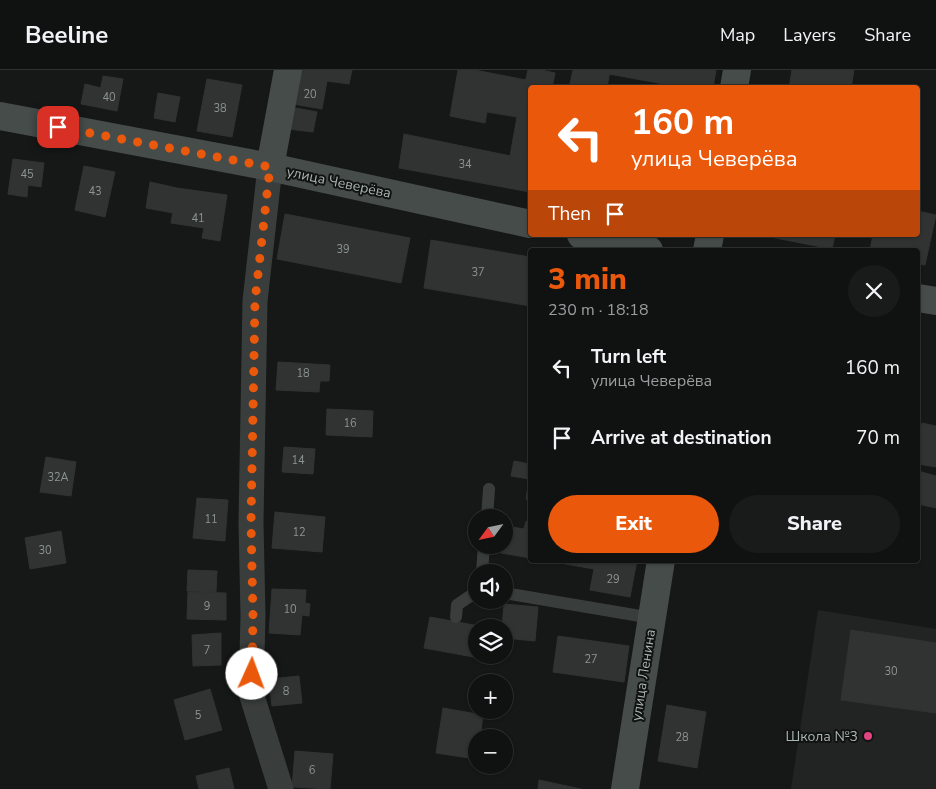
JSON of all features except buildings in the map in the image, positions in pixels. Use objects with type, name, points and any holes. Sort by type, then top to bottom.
[{"type":"main road","points":[[270,167],[288,70]]},
{"type":"main road","points":[[734,85],[737,70]]},
{"type":"main road","name":"улица Чеверёва","points":[[0,116],[270,167],[528,224]]},
{"type":"main road","points":[[590,237],[640,248]]},
{"type":"main road","points":[[920,298],[936,301]]},
{"type":"main road","name":"улица Ленина","points":[[625,789],[661,563]]},
{"type":"street","points":[[270,167],[255,301],[251,522],[253,616],[251,693],[281,789]]},
{"type":"lane","points":[[487,509],[489,489]]},
{"type":"lane","points":[[513,595],[652,618]]},
{"type":"lane","points":[[456,617],[457,605],[468,597]]},
{"type":"shaded area","name":"Школа №3","points":[[818,610],[936,629],[936,789],[791,789]]},
{"type":"place","name":"Школа №3","points":[[868,736]]},
{"type":"route","points":[[58,127],[270,167],[255,301],[251,522],[252,674]]}]
